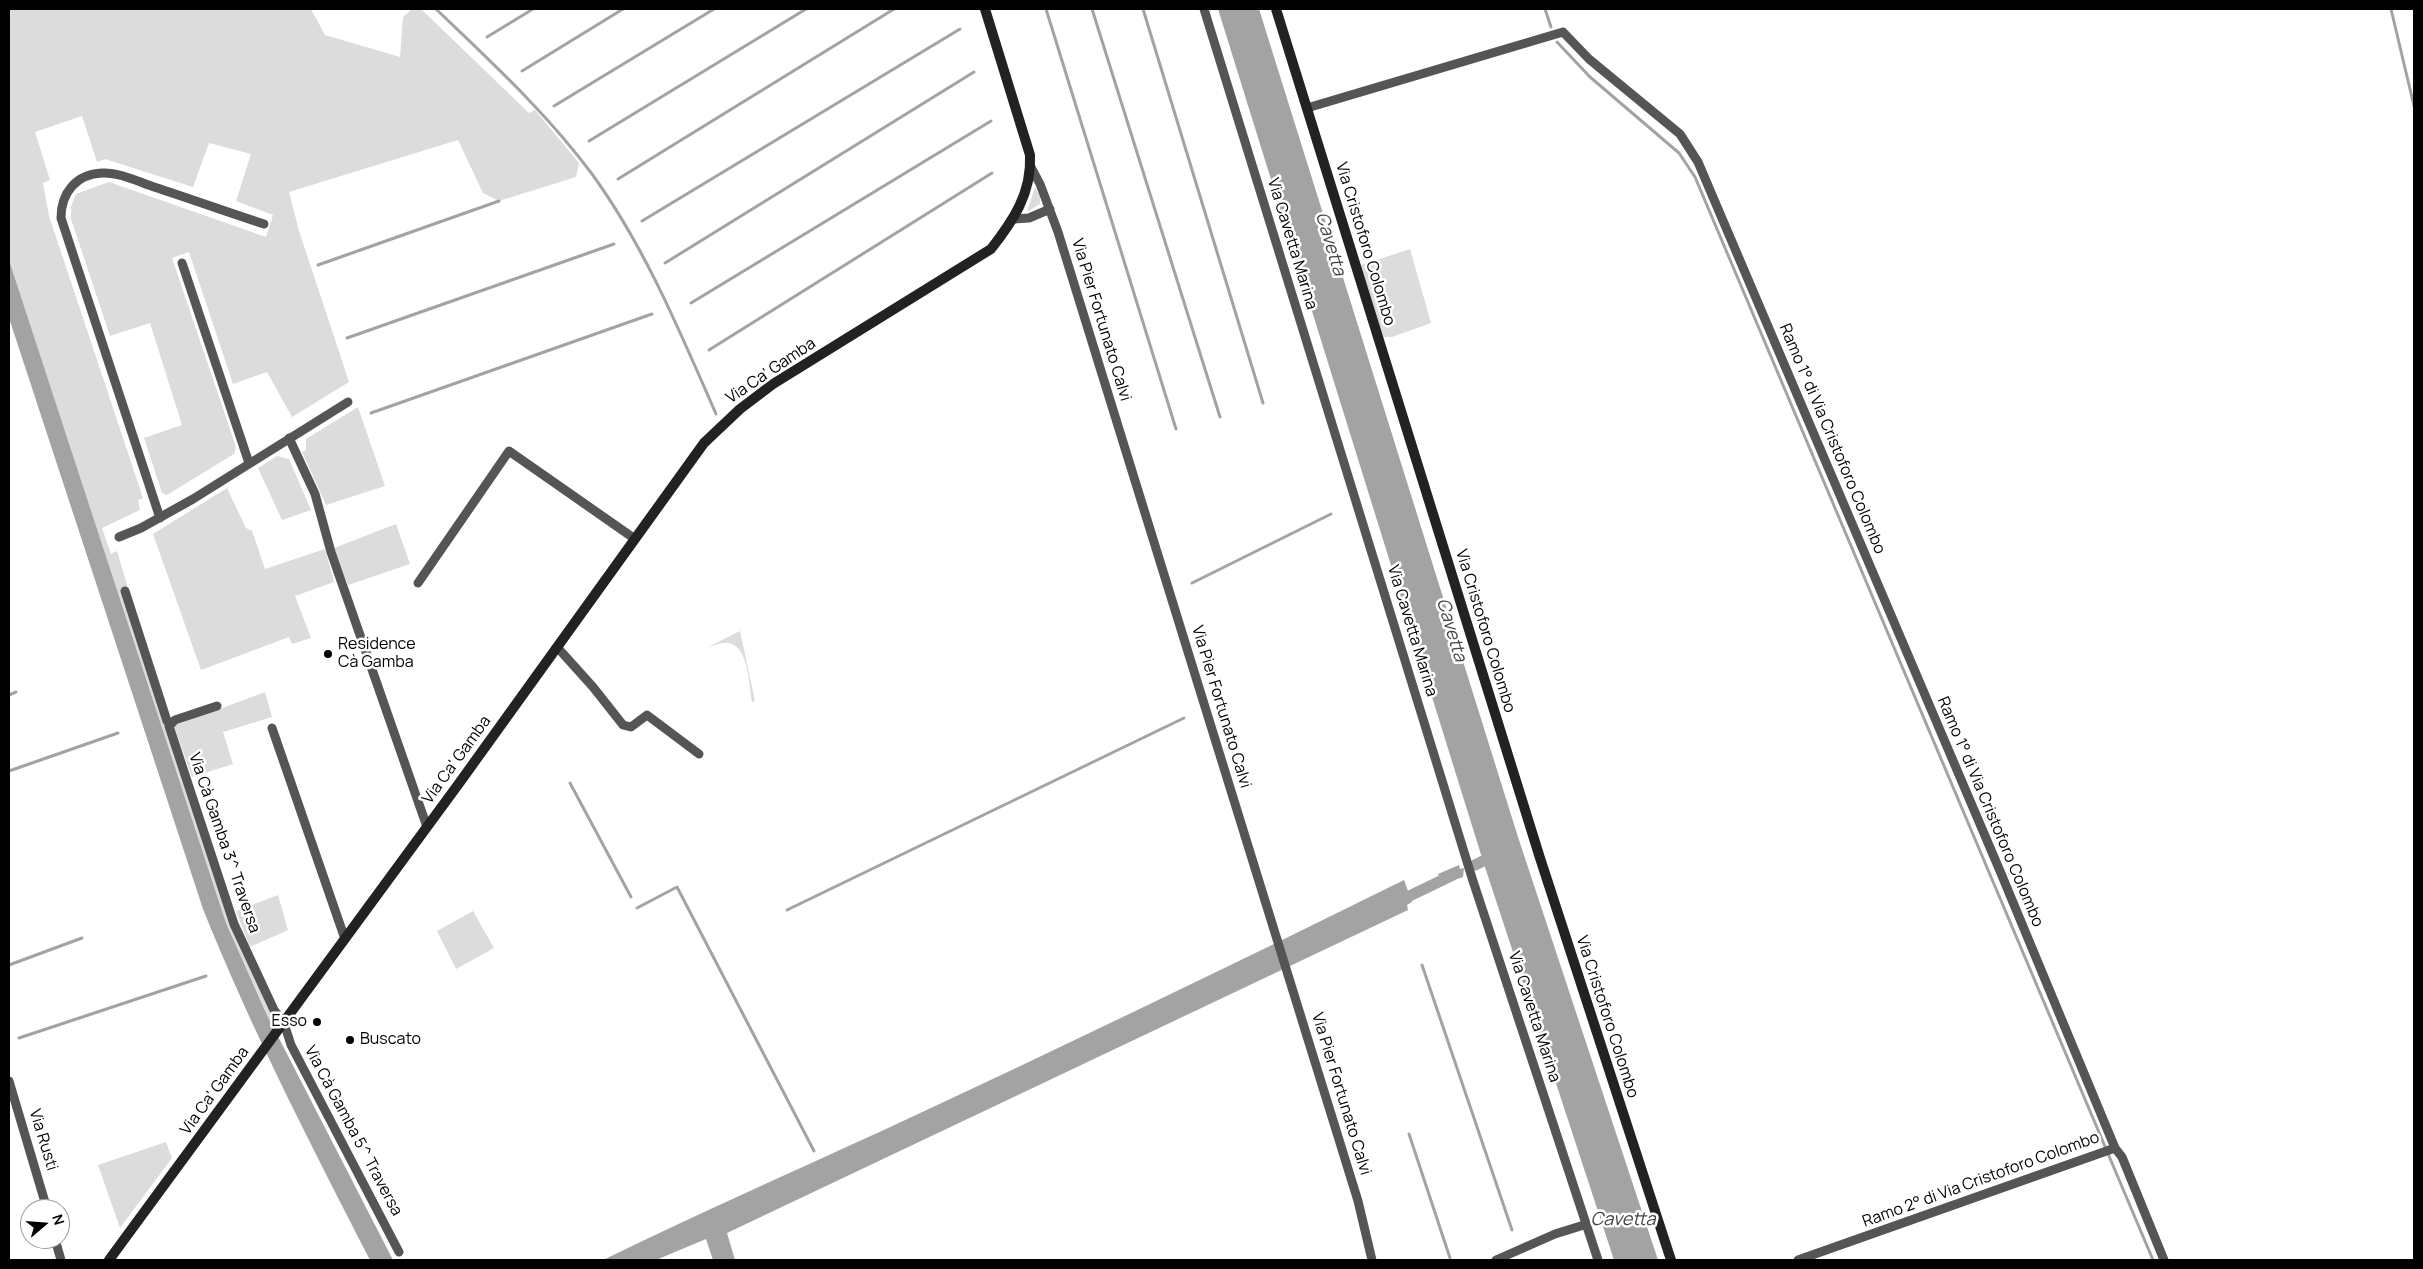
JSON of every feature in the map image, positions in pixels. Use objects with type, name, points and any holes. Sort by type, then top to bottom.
[{"type":"street","name":"Via Ca' Gamba","points":[[109,1260],[428,827],[693,457],[740,409],[773,384],[991,249],[1014,219],[1022,201],[1031,167],[1026,140],[985,9]]},
{"type":"street","name":"Via Cavetta Marina","points":[[1204,9],[1473,881],[1598,1260]]},
{"type":"street","name":"Via Cristoforo Colombo","points":[[1276,9],[1546,877],[1671,1260]]},
{"type":"street","name":"Ramo 1° di Via Cristoforo Colombo","points":[[1307,108],[1563,32],[1590,59],[1680,134],[1698,162],[2000,871],[2113,1149]]},
{"type":"street","name":"Via Pier Fortunato Calvi","points":[[1031,167],[1050,209],[1358,1201],[1372,1260]]},
{"type":"street","points":[[160,518],[61,218],[61,204],[65,194],[77,182],[94,174],[104,172],[131,179],[264,224]]},
{"type":"street","points":[[1014,219],[1029,218],[1050,209]]},
{"type":"street","points":[[182,263],[249,463]]},
{"type":"street","points":[[118,537],[160,518],[348,402]]},
{"type":"street","points":[[289,438],[315,494],[331,552],[428,827]]},
{"type":"street","points":[[418,583],[508,451],[635,539]]},
{"type":"street","name":"Via Cà Gamba 3^ Traversa","points":[[125,591],[167,721],[171,724],[170,730],[234,924],[274,1010],[284,1023]]},
{"type":"street","points":[[557,647],[593,687],[623,725],[631,727],[647,715],[699,754]]},
{"type":"street","points":[[171,724],[175,720],[217,706]]},
{"type":"street","points":[[272,728],[346,939]]},
{"type":"street","name":"Via Cà Gamba 5^ Traversa","points":[[284,1023],[291,1045],[399,1252]]},
{"type":"street","name":"Via Rusti","points":[[9,1081],[44,1199]]},
{"type":"street","name":"Ramo 2° di Via Cristoforo Colombo","points":[[1798,1260],[2113,1149],[2122,1158],[2164,1260]]},
{"type":"street","points":[[1496,1260],[1555,1234],[1586,1224]]},
{"type":"shaded area","points":[[9,9],[311,9],[325,35],[400,57],[403,17],[412,9],[421,9],[529,113],[535,110],[579,163],[576,177],[499,201],[483,193],[458,140],[289,192],[299,231],[349,382],[292,417],[267,372],[233,384],[189,252],[172,258],[236,447],[234,454],[167,495],[162,493],[144,438],[182,425],[150,323],[110,336],[71,219],[71,206],[76,194],[109,182],[266,237],[273,215],[236,201],[251,154],[209,143],[193,187],[105,159],[97,162],[82,116],[35,132],[50,180],[43,183],[49,216],[143,498],[138,500],[140,510],[102,528],[111,554],[117,551],[128,588],[122,590],[230,922],[277,1019],[272,1025],[226,923],[9,260]]},
{"type":"shaded area","points":[[1035,187],[1040,197],[1040,204],[1027,212]]},
{"type":"shaded area","points":[[1410,249],[1431,323],[1392,337],[1383,337],[1361,265]]},
{"type":"shaded area","points":[[358,407],[385,486],[326,505],[302,452],[306,450],[306,439]]},
{"type":"shaded area","points":[[277,456],[289,459],[311,510],[282,520],[258,468]]},
{"type":"shaded area","points":[[227,488],[246,528],[252,531],[265,569],[325,549],[334,582],[295,596],[311,638],[292,644],[289,637],[201,670],[153,534]]},
{"type":"shaded area","points":[[396,524],[410,564],[348,585],[334,548]]},
{"type":"shaded area","points":[[740,631],[755,701],[752,702],[747,668],[741,652],[736,646],[729,643],[706,648]]},
{"type":"shaded area","points":[[265,692],[272,717],[223,732],[233,764],[192,777],[174,726]]},
{"type":"shaded area","points":[[278,895],[288,930],[250,947],[236,911]]},
{"type":"shaded area","points":[[473,911],[494,948],[456,969],[437,931]]},
{"type":"shaded area","points":[[166,1142],[172,1158],[120,1228],[98,1165]]},
{"type":"water","name":"Cavetta","points":[[1218,9],[1259,9],[1518,837],[1658,1260],[1614,1260],[1483,861]]},
{"type":"water","points":[[9,260],[226,923],[267,1015],[393,1260],[370,1260],[261,1042],[203,909],[9,318]]},
{"type":"water","points":[[1459,865],[1460,869],[1464,868],[1463,877],[1442,884],[1438,874]]},
{"type":"water","points":[[1404,880],[1412,902],[1407,905],[1408,910],[727,1233],[735,1260],[713,1260],[706,1239],[656,1260],[603,1260],[1016,1068]]},
{"type":"waterway","points":[[436,9],[537,109],[592,174],[629,231],[645,260],[675,321],[716,414]]},
{"type":"waterway","points":[[487,37],[533,9]]},
{"type":"waterway","points":[[522,71],[623,9]]},
{"type":"waterway","points":[[554,106],[714,9]]},
{"type":"waterway","points":[[589,141],[806,9]]},
{"type":"waterway","points":[[618,179],[894,9]]},
{"type":"waterway","points":[[1046,9],[1176,429]]},
{"type":"waterway","points":[[1092,9],[1220,417]]},
{"type":"waterway","points":[[1143,9],[1263,403]]},
{"type":"waterway","points":[[1545,9],[1551,27]]},
{"type":"waterway","points":[[2391,9],[2414,106]]},
{"type":"waterway","points":[[642,221],[960,29]]},
{"type":"waterway","points":[[1557,42],[1590,77],[1679,153],[1695,177],[2153,1260]]},
{"type":"waterway","points":[[665,263],[974,72]]},
{"type":"waterway","points":[[691,303],[991,121]]},
{"type":"waterway","points":[[709,350],[992,173]]},
{"type":"waterway","points":[[318,265],[499,201]]},
{"type":"waterway","points":[[347,338],[614,244]]},
{"type":"waterway","points":[[371,413],[652,314]]},
{"type":"waterway","points":[[1192,583],[1331,514]]},
{"type":"waterway","points":[[9,695],[16,692]]},
{"type":"waterway","points":[[787,910],[1184,718]]},
{"type":"waterway","points":[[9,771],[118,733]]},
{"type":"waterway","points":[[570,783],[631,897]]},
{"type":"waterway","points":[[1475,865],[1483,861],[1497,860]]},
{"type":"waterway","points":[[1397,902],[1453,875]]},
{"type":"waterway","points":[[637,908],[677,887],[814,1151]]},
{"type":"waterway","points":[[9,965],[82,938]]},
{"type":"waterway","points":[[1422,965],[1512,1230]]},
{"type":"waterway","points":[[19,1038],[206,976]]},
{"type":"waterway","points":[[1409,1134],[1450,1258]]},
{"type":"place","name":"Residence Cà Gamba","points":[[328,654]]},
{"type":"place","name":"Esso","points":[[317,1022]]},
{"type":"place","name":"Buscato","points":[[350,1040]]}]
